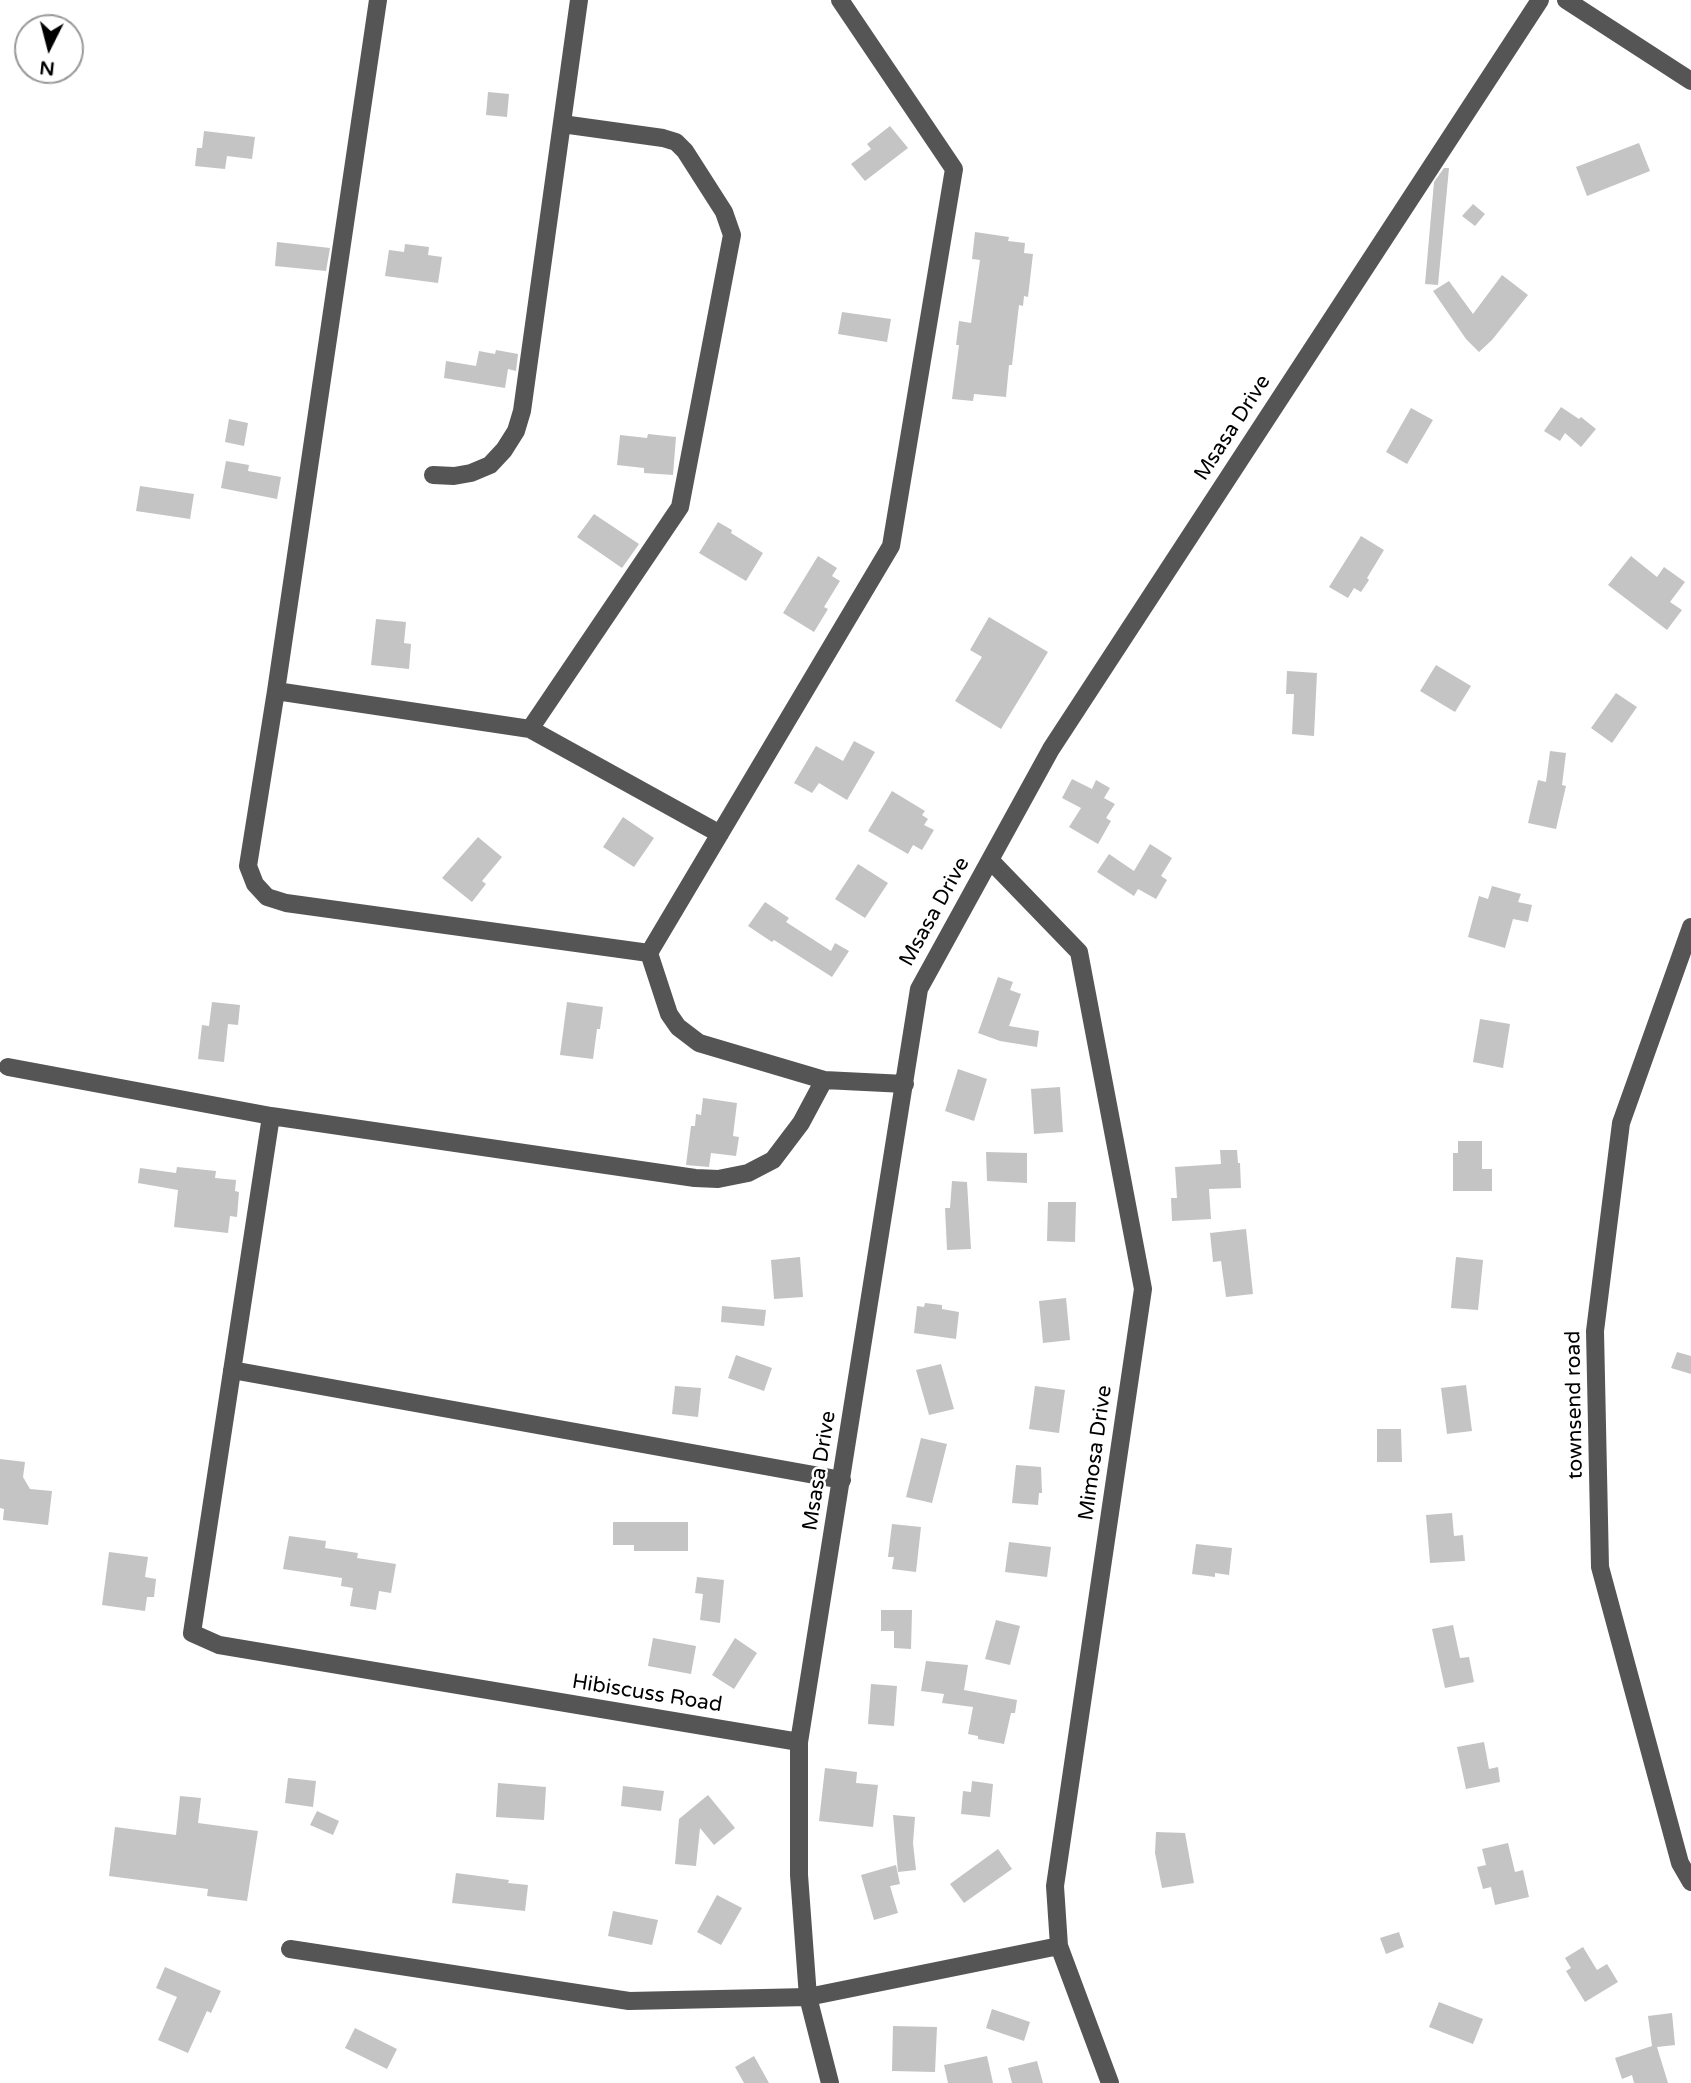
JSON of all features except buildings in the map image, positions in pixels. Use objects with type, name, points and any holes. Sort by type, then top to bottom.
[{"type":"street","points":[[378,0],[248,866],[254,884],[267,897],[286,903],[649,953]]},
{"type":"street","points":[[433,475],[471,473],[491,465],[516,431],[522,411],[579,0]]},
{"type":"street","points":[[840,0],[954,169],[891,546],[649,953],[669,1014],[688,1037],[699,1043],[824,1080],[905,1084]]},
{"type":"street","name":"Msasa Drive","points":[[830,2083],[808,1997],[799,1875],[799,1742],[919,989],[1051,749],[1540,0]]},
{"type":"street","points":[[1566,0],[1691,80]]},
{"type":"street","points":[[530,729],[680,507],[732,235],[724,212],[685,151],[676,142],[562,124]]},
{"type":"street","points":[[276,691],[530,729],[720,834]]},
{"type":"street","name":"Mimosa Drive","points":[[990,860],[1079,952],[1143,1289],[1055,1885],[1059,1946],[1110,2083]]},
{"type":"street","name":"townsend road","points":[[1691,927],[1621,1123],[1595,1331],[1600,1567],[1680,1863],[1691,1882]]},
{"type":"street","points":[[8,1068],[271,1116],[695,1178],[718,1178],[748,1173],[773,1160],[801,1123],[824,1080]]},
{"type":"street","points":[[271,1116],[232,1370],[842,1480]]},
{"type":"street","name":"Hibiscuss Road","points":[[232,1370],[192,1633],[219,1645],[799,1742]]},
{"type":"street","points":[[290,1949],[629,2001],[808,1997],[1059,1946]]}]
